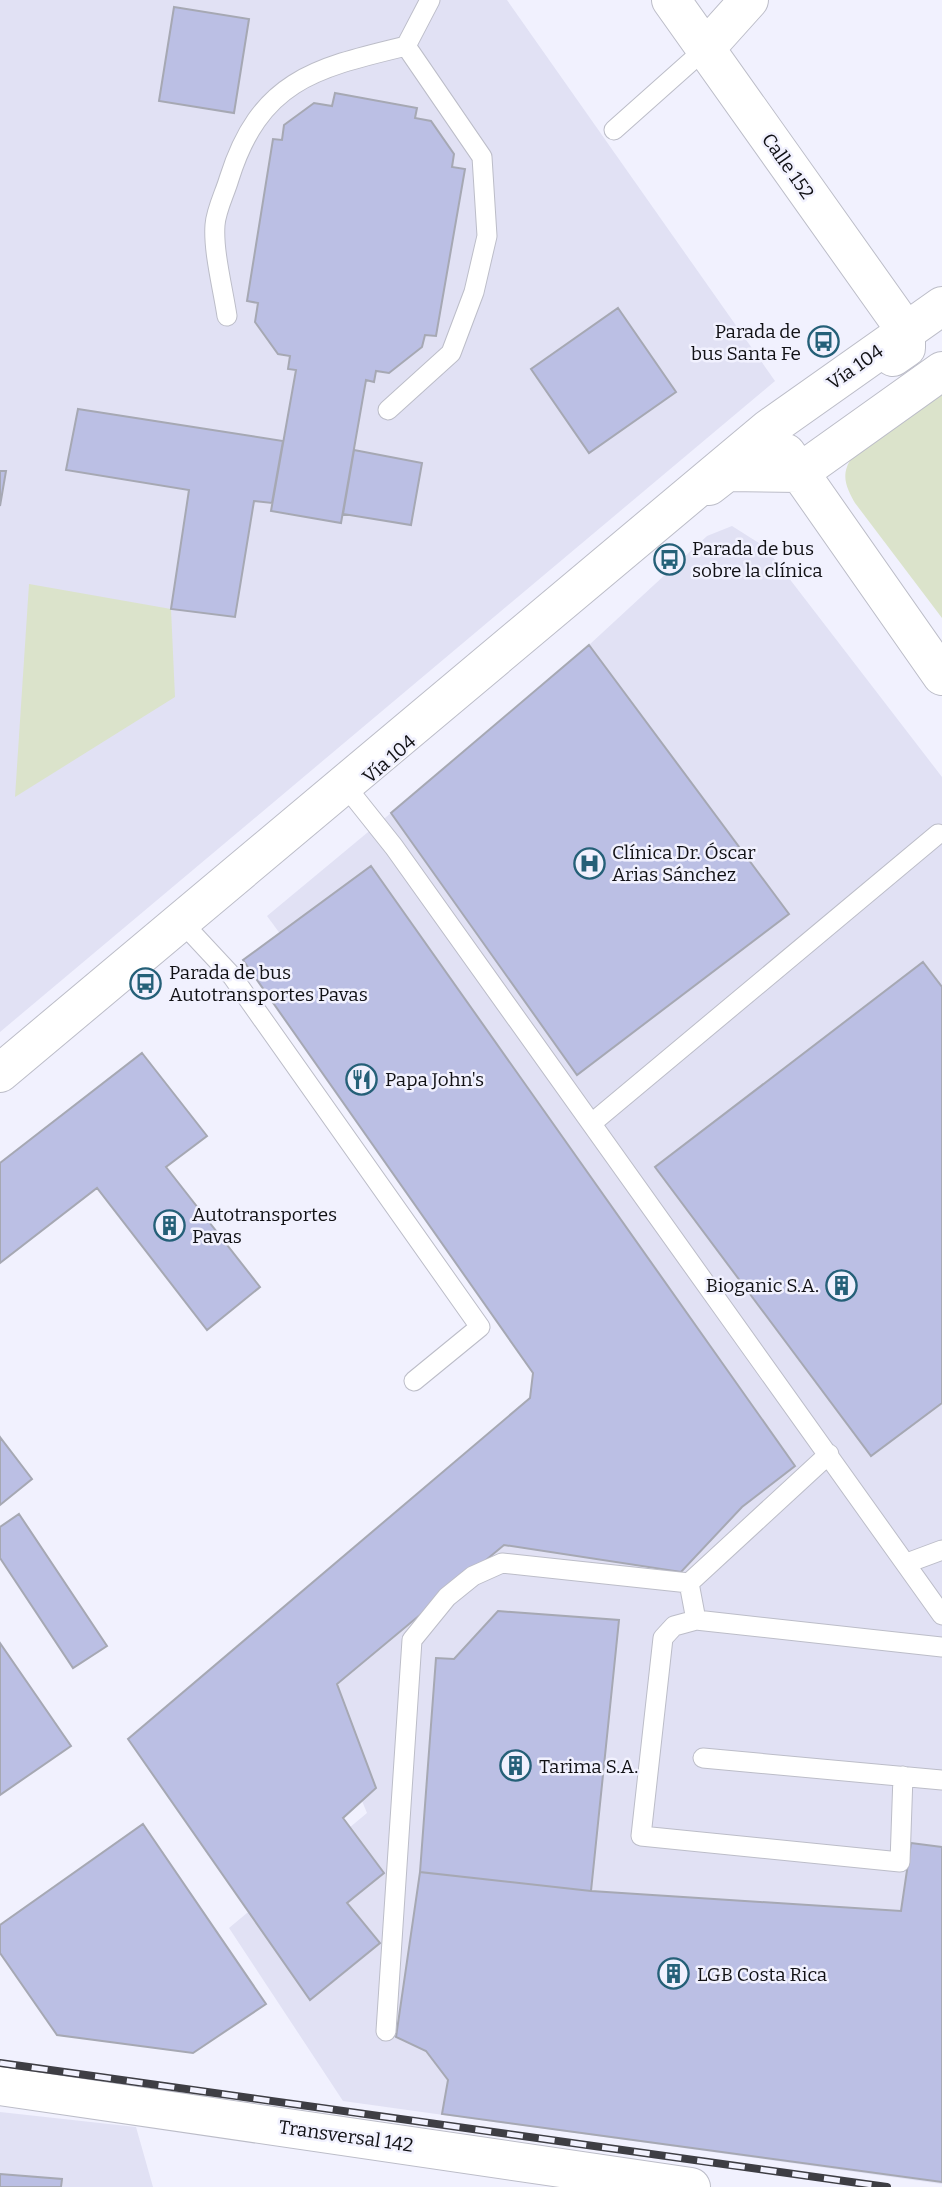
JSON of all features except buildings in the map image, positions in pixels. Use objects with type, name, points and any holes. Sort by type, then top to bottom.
[{"type":"main road","name":"Calle 152","points":[[671,0],[906,331]]},
{"type":"main road","points":[[705,49],[749,0]]},
{"type":"main road","name":"Vía 104","points":[[0,1073],[772,434],[942,306]]},
{"type":"main road","points":[[727,472],[799,473],[942,371]]},
{"type":"main road","points":[[772,434],[942,676]]},
{"type":"main road","name":"Vía 104","points":[[0,1097],[615,564],[772,434]]},
{"type":"main road","name":"Transversal 142","points":[[0,2086],[691,2187]]},
{"type":"lane","points":[[226,316],[215,225],[249,129],[262,111],[286,90],[329,65],[406,46],[430,0]]},
{"type":"lane","points":[[388,410],[451,353],[474,292],[487,236],[482,158],[406,46]]},
{"type":"lane","points":[[614,130],[705,49]]},
{"type":"lane","points":[[351,793],[402,858],[830,1454],[942,1615]]},
{"type":"lane","points":[[592,1123],[938,834]]},
{"type":"lane","points":[[191,932],[232,976],[480,1327],[414,1381]]},
{"type":"lane","points":[[386,2031],[412,1640],[447,1597],[473,1576],[502,1563],[689,1583],[830,1454]]},
{"type":"lane","points":[[907,1563],[942,1550]]},
{"type":"lane","points":[[689,1583],[696,1620]]},
{"type":"lane","points":[[903,1776],[900,1862],[641,1836],[663,1638],[674,1626],[696,1620],[942,1647]]},
{"type":"lane","points":[[703,1758],[942,1780]]},
{"type":"shaded area","points":[[0,0],[507,0],[775,381],[0,1032]]},
{"type":"shaded area","points":[[732,526],[765,547],[942,777],[942,2184],[343,2101],[229,1928],[367,1813],[318,1696],[642,1425],[267,916],[391,813],[788,913],[589,645],[707,536]]},
{"type":"shaded area","points":[[0,2112],[136,2127],[153,2187],[0,2187]]},
{"type":"green space","points":[[942,394],[942,618],[855,503],[845,477],[852,458],[862,448],[889,427]]},
{"type":"green space","points":[[29,584],[171,609],[175,697],[15,797]]},
{"type":"railway","points":[[0,2063],[887,2187]]},
{"type":"place","name":"Parada de bus Santa Fe","points":[[824,342]]},
{"type":"place","name":"Parada de bus sobre la clínica","points":[[669,559]]},
{"type":"place","name":"Clínica Dr. Óscar Arias Sánchez","points":[[589,863]]},
{"type":"place","name":"Parada de bus Autotransportes Pavas","points":[[146,983]]},
{"type":"place","name":"Papa John's","points":[[362,1079]]},
{"type":"place","name":"Autotransportes Pavas","points":[[169,1225]]},
{"type":"place","name":"Bioganic S.A.","points":[[842,1285]]},
{"type":"place","name":"Tarima S.A.","points":[[516,1766]]},
{"type":"place","name":"LGB Costa Rica","points":[[674,1974]]}]
